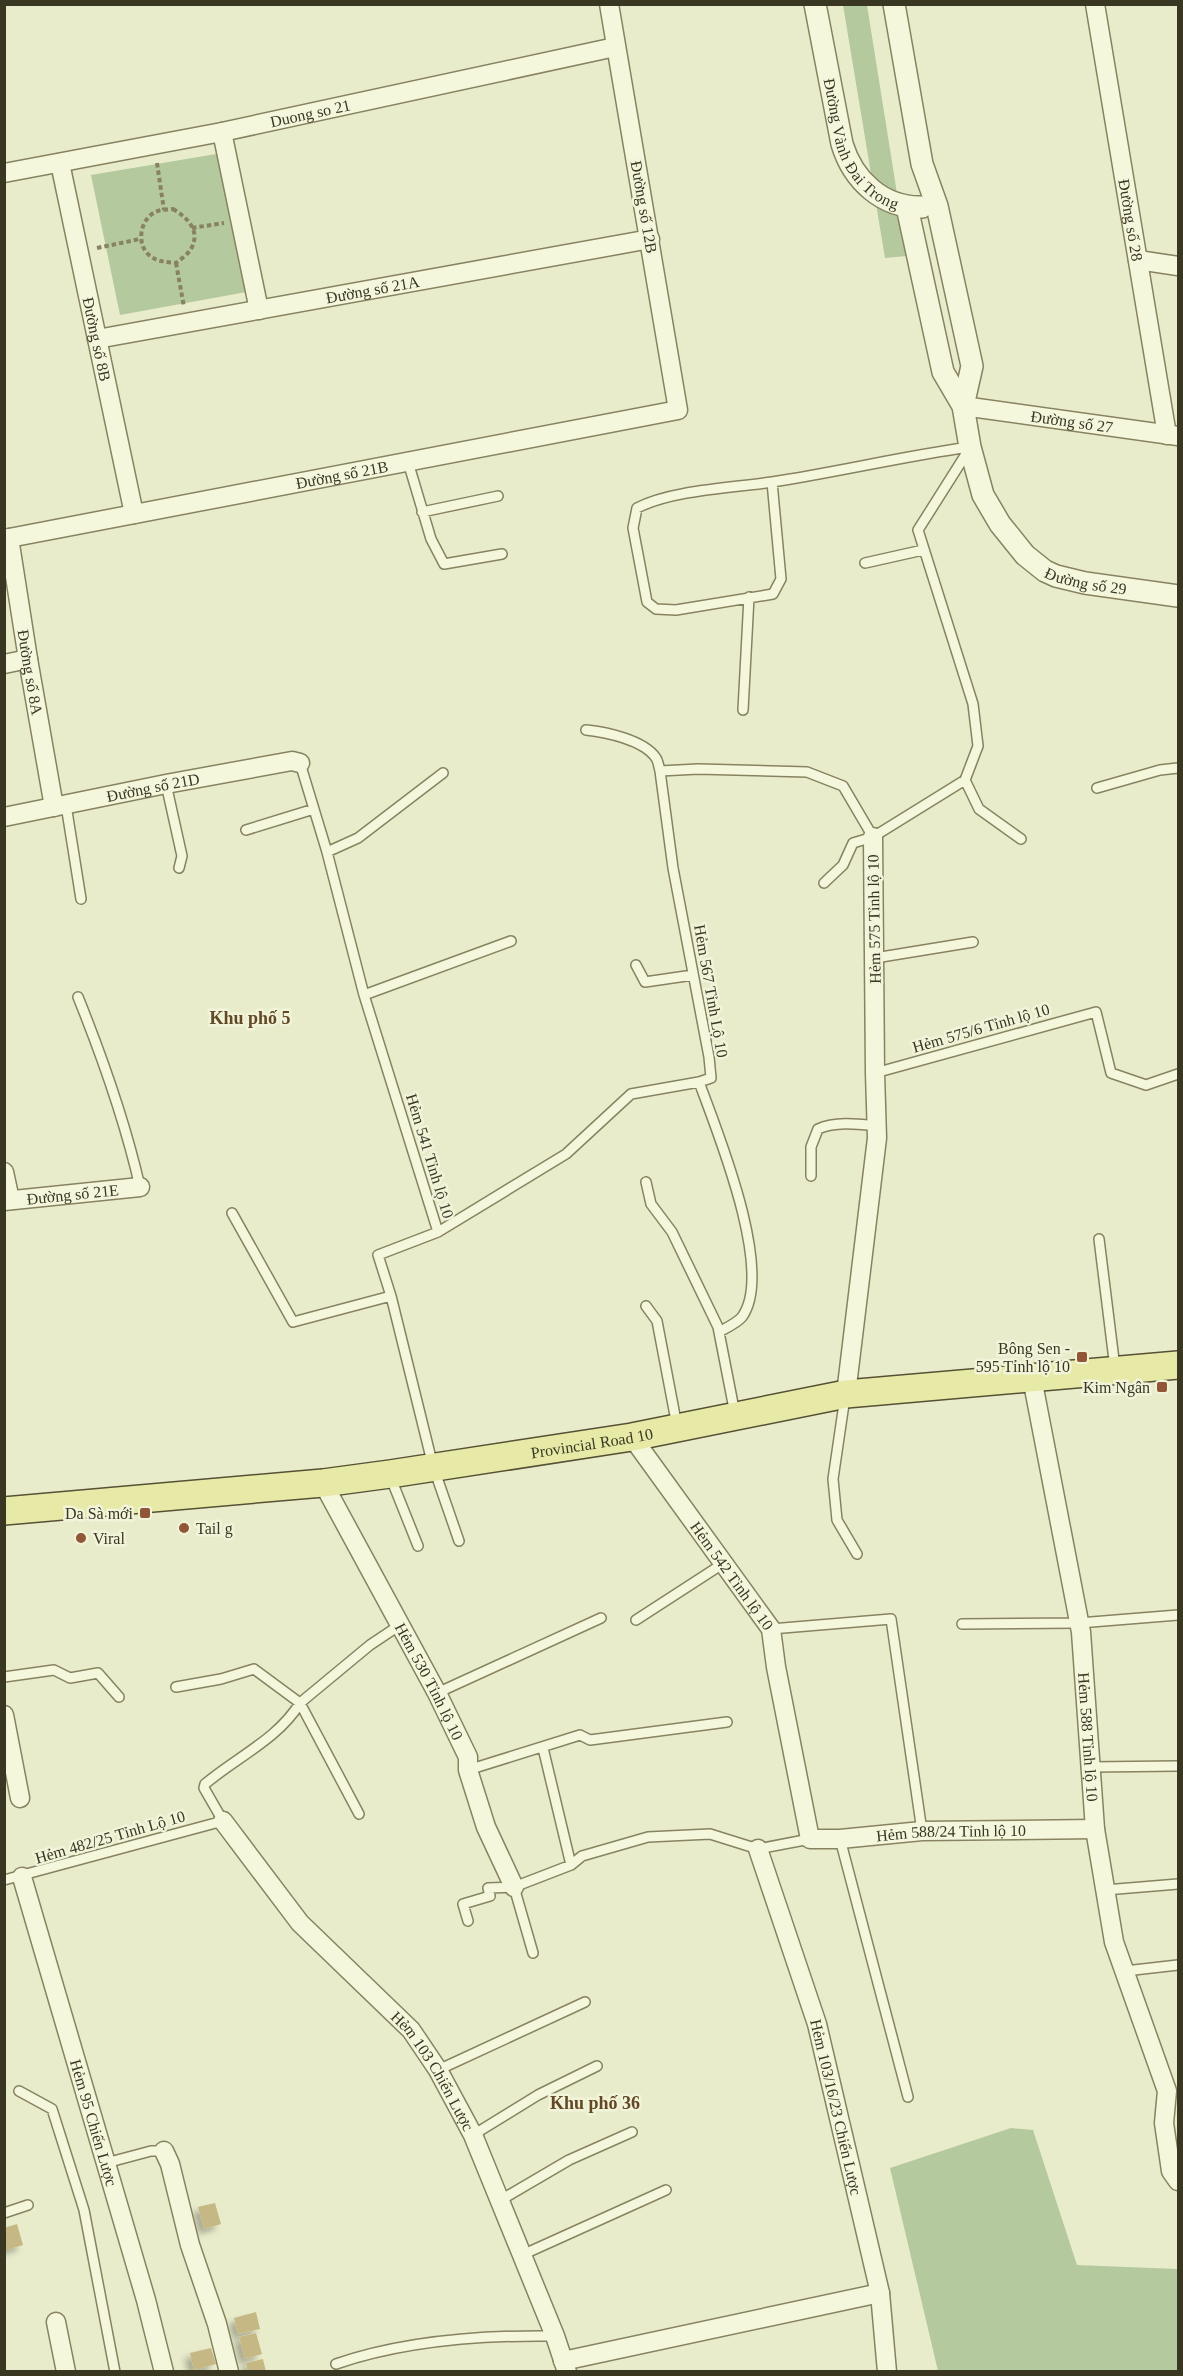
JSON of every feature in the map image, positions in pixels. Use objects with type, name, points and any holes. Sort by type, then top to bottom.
[{"type":"main road","name":"Provincial Road 10","points":[[4,1511],[323,1483],[390,1474],[632,1437],[846,1394],[1179,1365]]},
{"type":"street","name":"Đường số 12B","points":[[609,4],[678,410]]},
{"type":"street","name":"Đường Vành Đai Trong","points":[[815,4],[842,144],[849,165],[858,178],[873,192],[907,207],[943,372],[963,406],[970,447],[986,502],[1008,534]]},
{"type":"street","name":"Đường Vành Đai Trong","points":[[894,4],[922,164],[937,206],[972,366],[963,406]]},
{"type":"street","name":"Đường số 28","points":[[1095,4],[1138,260],[1173,435]]},
{"type":"street","name":"Duong so 21","points":[[4,173],[222,132],[615,47]]},
{"type":"street","points":[[222,132],[259,310]]},
{"type":"street","name":"Đường số 8B","points":[[60,163],[134,514]]},
{"type":"street","points":[[907,207],[937,206]]},
{"type":"street","name":"Đường số 21A","points":[[97,339],[650,239]]},
{"type":"street","points":[[1138,260],[1179,266]]},
{"type":"street","name":"Đường số 27","points":[[963,406],[1173,435]]},
{"type":"street","name":"Đường số 21B","points":[[7,539],[678,410]]},
{"type":"street","name":"Đường số 29","points":[[1008,534],[1035,563],[1056,576],[1103,586],[1179,596]]},
{"type":"street","name":"Đường số 8A","points":[[7,539],[28,660],[60,806]]},
{"type":"street","points":[[4,664],[28,660]]},
{"type":"street","name":"Đường số 21D","points":[[4,817],[166,784],[292,762],[300,763]]},
{"type":"street","name":"Hẻm 575 Tỉnh lộ 10","points":[[846,1394],[877,1138],[873,837]]},
{"type":"street","points":[[4,1172],[7,1201]]},
{"type":"street","name":"Đường số 21E","points":[[7,1201],[140,1187]]},
{"type":"street","name":"Hẻm 588 Tỉnh lộ 10","points":[[1032,1378],[1079,1623],[1095,1829],[1114,1942],[1173,2091]]},
{"type":"street","name":"Hẻm 542 Tỉnh lộ 10","points":[[632,1437],[771,1629],[776,1667],[810,1839]]},
{"type":"street","name":"Hẻm 530 Tỉnh lộ 10","points":[[323,1483],[437,1693],[468,1756],[468,1770],[486,1827],[514,1887]]},
{"type":"street","points":[[4,1715],[21,1798]]},
{"type":"street","name":"Hẻm 103 Chiến Lược","points":[[223,1821],[300,1923],[411,2030],[438,2070],[473,2135],[555,2336],[565,2366]]},
{"type":"street","name":"Hẻm 588/24 Tỉnh lộ 10","points":[[810,1839],[840,1839],[922,1831],[1095,1829]]},
{"type":"street","name":"Hẻm 103/16/23 Chiến Lược","points":[[758,1849],[817,2024],[880,2293],[887,2372]]},
{"type":"street","name":"Hẻm 95 Chiến Lược","points":[[13,1879],[106,2163],[146,2300],[164,2372]]},
{"type":"street","points":[[1173,2091],[1164,2123],[1171,2170],[1179,2181]]},
{"type":"street","points":[[164,2151],[170,2164],[190,2245],[218,2324],[230,2372]]},
{"type":"street","points":[[565,2366],[880,2293]]},
{"type":"street","points":[[56,2322],[66,2372]]},
{"type":"lane","points":[[772,482],[781,579],[773,594],[676,610],[656,609],[647,602],[633,528],[637,508],[647,503],[709,490],[772,482],[970,447]]},
{"type":"lane","points":[[970,447],[918,530],[973,704],[978,746],[965,780],[979,809],[1021,839]]},
{"type":"lane","points":[[408,462],[431,539],[444,564],[502,554]]},
{"type":"lane","points":[[422,512],[498,496]]},
{"type":"lane","points":[[865,563],[923,550]]},
{"type":"lane","points":[[743,710],[749,597]]},
{"type":"lane","points":[[586,730],[605,732],[639,744],[656,758],[660,771],[698,769],[807,772],[843,786],[873,837],[853,843],[843,865],[824,883]]},
{"type":"lane","name":"Hẻm 541 Tỉnh lộ 10","points":[[300,763],[327,852],[364,995],[438,1232],[378,1255],[391,1296],[433,1466],[459,1541]]},
{"type":"lane","points":[[1097,788],[1160,770],[1179,768]]},
{"type":"lane","name":"Hẻm 567 Tỉnh Lộ 10","points":[[660,771],[673,868],[709,1058],[711,1078],[699,1082]]},
{"type":"lane","points":[[327,852],[358,838],[443,773]]},
{"type":"lane","name":"Hẻm 575 Tỉnh lộ 10","points":[[873,837],[965,780]]},
{"type":"lane","points":[[166,784],[182,856],[179,868]]},
{"type":"lane","points":[[60,806],[81,899]]},
{"type":"lane","points":[[246,830],[314,809]]},
{"type":"lane","points":[[364,995],[511,941]]},
{"type":"lane","points":[[875,958],[973,942]]},
{"type":"lane","points":[[636,964],[645,982],[693,975]]},
{"type":"lane","points":[[78,997],[102,1055],[130,1141],[140,1187]]},
{"type":"lane","name":"Hẻm 575/6 Tỉnh lộ 10","points":[[875,1073],[1096,1012],[1111,1073],[1146,1085],[1179,1074]]},
{"type":"lane","points":[[438,1232],[566,1155],[631,1094],[699,1082],[744,1210],[751,1277],[749,1302],[741,1318],[719,1332]]},
{"type":"lane","points":[[811,1176],[811,1147],[818,1129],[825,1126],[850,1124],[877,1126]]},
{"type":"lane","points":[[646,1182],[651,1204],[672,1232],[719,1332],[736,1416]]},
{"type":"lane","points":[[232,1213],[293,1322],[391,1296]]},
{"type":"lane","points":[[1099,1239],[1116,1370]]},
{"type":"lane","points":[[646,1306],[657,1321],[677,1428]]},
{"type":"lane","points":[[846,1394],[833,1479],[837,1520],[857,1554]]},
{"type":"lane","points":[[390,1474],[418,1546]]},
{"type":"lane","points":[[636,1620],[724,1563]]},
{"type":"lane","points":[[962,1624],[1079,1623],[1179,1615]]},
{"type":"lane","points":[[437,1693],[601,1618]]},
{"type":"lane","points":[[771,1629],[891,1619],[922,1831]]},
{"type":"lane","points":[[223,1821],[204,1788],[205,1784],[277,1731],[292,1716],[300,1703],[370,1645],[400,1624]]},
{"type":"lane","points":[[176,1687],[221,1679],[254,1669],[300,1703],[359,1814]]},
{"type":"lane","points":[[4,1677],[54,1670],[69,1678],[98,1673],[119,1697]]},
{"type":"lane","points":[[468,1770],[580,1735],[590,1740],[727,1722]]},
{"type":"lane","points":[[543,1748],[571,1865]]},
{"type":"lane","points":[[1090,1767],[1179,1766]]},
{"type":"lane","name":"Hẻm 482/25 Tỉnh Lộ 10","points":[[13,1879],[223,1821]]},
{"type":"lane","points":[[468,1921],[463,1904],[490,1896],[488,1888],[514,1887],[571,1865],[582,1856],[648,1837],[710,1834],[758,1849],[810,1839]]},
{"type":"lane","points":[[840,1839],[908,2097]]},
{"type":"lane","points":[[1105,1890],[1179,1884]]},
{"type":"lane","points":[[514,1887],[533,1953]]},
{"type":"lane","points":[[1125,1971],[1179,1965]]},
{"type":"lane","points":[[438,2070],[585,2002]]},
{"type":"lane","points":[[473,2135],[538,2095],[597,2066]]},
{"type":"lane","points":[[19,2091],[52,2109],[84,2210],[115,2372]]},
{"type":"lane","points":[[499,2201],[569,2160],[632,2132]]},
{"type":"lane","points":[[106,2163],[151,2151],[164,2151]]},
{"type":"lane","points":[[522,2255],[666,2190]]},
{"type":"lane","points":[[4,2213],[28,2205]]},
{"type":"lane","points":[[336,2364],[357,2357],[402,2348],[516,2336],[555,2336]]},
{"type":"path","points":[[154,145],[164,210]]},
{"type":"path","points":[[173,209],[188,218],[192,228],[194,233],[191,250],[176,263],[161,262],[147,254],[140,239],[144,222],[156,211],[173,209]]},
{"type":"path","points":[[192,228],[228,222]]},
{"type":"path","points":[[79,252],[140,239]]},
{"type":"path","points":[[176,263],[187,323]]},
{"type":"green space","points":[[843,5],[867,5],[907,256],[885,258]]},
{"type":"green space","points":[[222,153],[252,291],[120,315],[91,175]]},
{"type":"green space","points":[[1011,2128],[1033,2130],[1077,2265],[1178,2269],[1178,2371],[938,2371],[890,2168]]},
{"type":"building","points":[[215,2203],[221,2224],[204,2229],[198,2207]]},
{"type":"building","points":[[17,2224],[23,2245],[6,2250],[4,2228]]},
{"type":"building","points":[[256,2312],[260,2329],[238,2334],[234,2318]]},
{"type":"building","points":[[256,2333],[262,2354],[245,2359],[239,2337]]},
{"type":"building","points":[[211,2348],[216,2364],[194,2370],[190,2353]]},
{"type":"building","points":[[263,2359],[266,2372],[248,2372],[246,2363]]},
{"type":"place","name":"Bông Sen - 595 Tỉnh lộ 10","points":[[1082,1357]]},
{"type":"place","name":"Kim Ngân","points":[[1162,1387]]},
{"type":"place","name":"Da Sà mới","points":[[145,1513]]},
{"type":"place","name":"Tail g","points":[[184,1528]]},
{"type":"place","name":"Viral","points":[[81,1538]]},
{"type":"district","name":"Khu phố 5","points":[[250,1018]]},
{"type":"district","name":"Khu phố 36","points":[[595,2103]]}]
